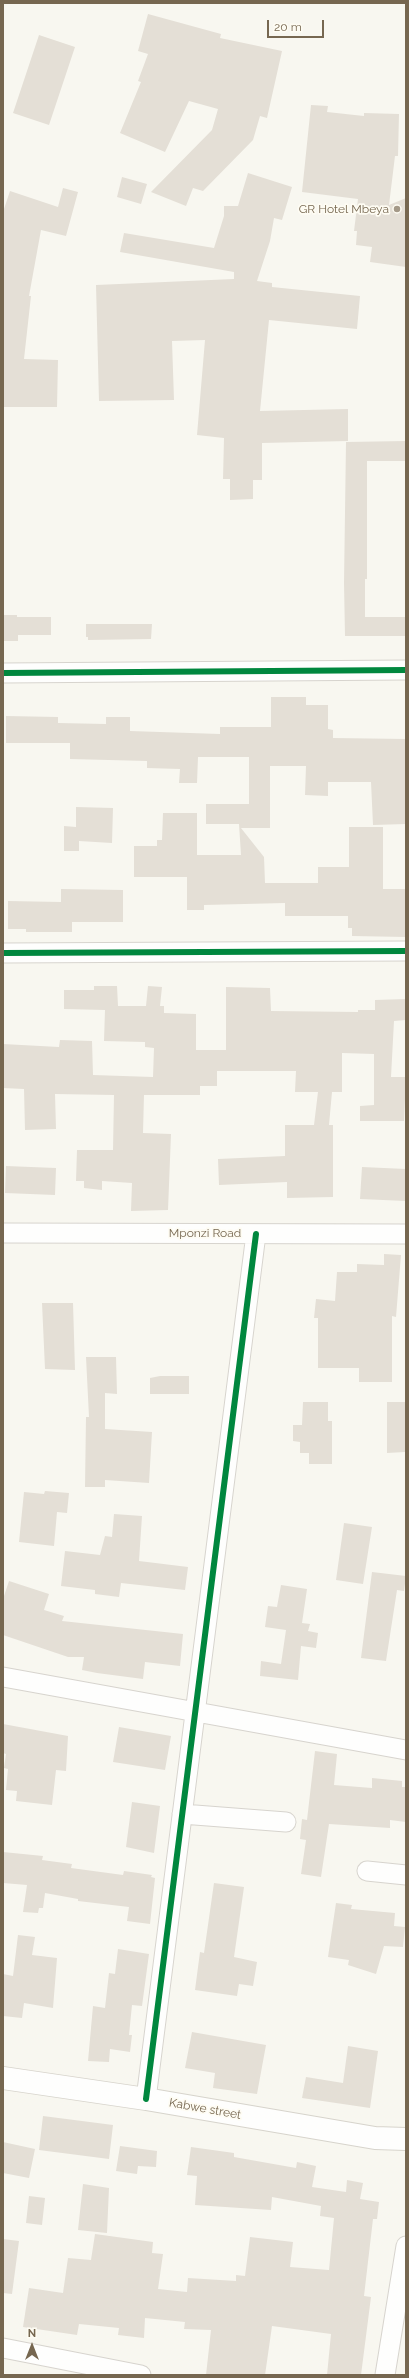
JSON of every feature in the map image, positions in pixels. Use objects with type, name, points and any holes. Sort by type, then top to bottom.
[{"type":"main road","name":"Kabwe street","points":[[3,2078],[146,2099],[376,2138],[406,2139]]},
{"type":"street","points":[[3,674],[406,670]]},
{"type":"street","points":[[3,954],[406,952]]},
{"type":"street","name":"Mponzi Road","points":[[3,1233],[406,1234]]},
{"type":"street","points":[[146,2099],[256,1234]]},
{"type":"street","points":[[3,1677],[406,1750]]},
{"type":"street","points":[[182,1814],[286,1822]]},
{"type":"street","points":[[367,1871],[406,1875]]},
{"type":"street","points":[[385,2375],[406,2251]]},
{"type":"street","points":[[3,2348],[141,2375]]},
{"type":"building","points":[[148,14],[221,34],[220,38],[282,51],[267,118],[260,116],[253,140],[203,191],[193,188],[186,206],[151,192],[212,130],[218,109],[189,101],[165,152],[120,133],[141,82],[138,81],[148,54],[138,51]]},
{"type":"building","points":[[39,35],[75,47],[49,125],[13,113]]},
{"type":"building","points":[[311,105],[328,106],[327,112],[364,116],[364,113],[399,114],[398,156],[395,156],[389,205],[406,198],[406,267],[370,262],[372,247],[356,245],[357,231],[354,231],[358,199],[302,192]]},
{"type":"building","points":[[248,173],[292,187],[282,220],[274,218],[270,241],[257,281],[272,283],[272,287],[360,296],[357,329],[269,320],[260,411],[348,409],[348,441],[262,443],[262,480],[253,480],[253,499],[230,500],[230,479],[223,479],[224,438],[197,435],[205,340],[172,341],[174,400],[99,401],[96,285],[234,279],[234,272],[120,252],[124,233],[214,248],[224,216],[224,206],[238,206]]},
{"type":"building","points":[[122,177],[147,184],[141,204],[117,197]]},
{"type":"building","points":[[63,188],[78,192],[66,236],[41,230],[29,296],[31,296],[24,359],[58,360],[57,407],[3,407],[3,212],[10,191],[58,207]]},
{"type":"building","points":[[406,441],[406,461],[367,461],[367,579],[365,579],[365,617],[406,617],[406,636],[345,636],[344,583],[346,442]]},
{"type":"building","points":[[3,615],[17,615],[17,617],[51,617],[51,635],[18,635],[18,641],[3,641]]},
{"type":"building","points":[[86,624],[152,624],[151,639],[88,640],[88,637],[86,637]]},
{"type":"building","points":[[271,697],[306,697],[306,705],[328,705],[328,729],[333,730],[333,738],[406,739],[406,824],[373,825],[371,782],[328,782],[328,796],[305,795],[306,766],[270,766],[270,828],[241,828],[264,857],[265,883],[318,883],[318,867],[349,867],[349,827],[383,827],[383,889],[406,889],[406,937],[352,936],[352,928],[348,928],[348,916],[285,916],[285,903],[204,905],[204,910],[187,910],[187,877],[134,877],[134,846],[157,846],[157,840],[162,840],[163,813],[197,813],[197,855],[241,855],[239,824],[206,824],[206,804],[249,804],[249,757],[198,757],[197,783],[179,783],[180,769],[147,768],[147,761],[70,759],[70,743],[6,743],[6,716],[58,717],[58,723],[106,724],[106,717],[130,717],[130,731],[220,734],[220,727],[271,727]]},
{"type":"building","points":[[76,807],[113,808],[112,843],[79,841],[79,851],[64,851],[64,826],[76,827]]},
{"type":"building","points":[[61,889],[123,890],[123,922],[72,922],[72,932],[26,932],[26,929],[8,929],[8,901],[61,902]]},
{"type":"building","points":[[94,986],[117,986],[118,1006],[146,1006],[148,986],[162,987],[160,1006],[164,1006],[164,1013],[196,1014],[196,1050],[226,1050],[226,987],[270,988],[271,1011],[358,1012],[358,1010],[375,1010],[375,1000],[406,999],[406,1020],[394,1021],[391,1077],[406,1077],[404,1121],[360,1121],[360,1106],[374,1105],[374,1054],[342,1053],[342,1092],[332,1092],[329,1125],[333,1125],[333,1197],[287,1198],[287,1182],[219,1185],[218,1159],[285,1156],[285,1125],[314,1125],[318,1092],[295,1092],[296,1071],[217,1071],[217,1086],[200,1086],[200,1095],[144,1095],[143,1133],[171,1134],[168,1210],[131,1211],[132,1183],[102,1181],[102,1190],[84,1188],[84,1181],[76,1181],[77,1150],[113,1150],[114,1095],[55,1094],[56,1129],[25,1130],[24,1089],[3,1088],[3,1044],[59,1047],[60,1040],[92,1041],[93,1075],[153,1077],[154,1048],[145,1047],[145,1042],[104,1041],[105,1010],[64,1009],[64,990],[94,990]]},
{"type":"building","points":[[6,1166],[56,1168],[55,1195],[5,1193]]},
{"type":"building","points":[[362,1167],[406,1169],[406,1201],[360,1199]]},
{"type":"building","points":[[384,1254],[401,1255],[396,1317],[392,1316],[392,1382],[359,1382],[359,1368],[318,1368],[318,1318],[314,1318],[316,1299],[335,1301],[337,1272],[357,1272],[357,1264],[384,1265]]},
{"type":"building","points":[[42,1303],[73,1303],[75,1370],[45,1369]]},
{"type":"building","points":[[86,1357],[116,1357],[117,1394],[105,1393],[105,1429],[152,1432],[149,1483],[105,1480],[105,1487],[85,1487],[86,1417],[89,1417]]},
{"type":"building","points":[[160,1376],[189,1376],[189,1394],[150,1394],[150,1378]]},
{"type":"building","points":[[303,1402],[328,1402],[328,1421],[332,1421],[332,1464],[309,1464],[309,1453],[300,1453],[300,1442],[293,1441],[293,1425],[302,1425]]},
{"type":"building","points":[[387,1402],[405,1402],[405,1452],[387,1453]]},
{"type":"building","points":[[45,1491],[69,1493],[67,1513],[57,1512],[54,1546],[19,1542],[24,1492],[44,1494]]},
{"type":"building","points":[[114,1514],[142,1516],[139,1561],[188,1567],[185,1590],[121,1583],[119,1597],[95,1594],[95,1590],[61,1586],[65,1551],[100,1555],[105,1536],[112,1537]]},
{"type":"building","points":[[344,1523],[372,1527],[363,1584],[336,1580]]},
{"type":"building","points":[[372,1572],[406,1576],[404,1591],[397,1590],[386,1661],[361,1658]]},
{"type":"building","points":[[9,1581],[49,1594],[44,1610],[64,1616],[62,1621],[183,1634],[180,1666],[145,1662],[143,1679],[97,1673],[82,1670],[84,1657],[68,1657],[3,1635],[3,1599]]},
{"type":"building","points":[[281,1585],[307,1589],[302,1623],[310,1624],[308,1631],[318,1633],[316,1648],[301,1646],[298,1680],[260,1676],[261,1661],[281,1664],[286,1630],[265,1627],[268,1606],[277,1607]]},
{"type":"building","points":[[3,1724],[68,1736],[66,1771],[56,1770],[52,1805],[16,1801],[17,1791],[6,1790],[8,1769],[4,1768],[6,1754],[3,1753]]},
{"type":"building","points":[[119,1727],[171,1736],[165,1770],[113,1762]]},
{"type":"building","points":[[315,1751],[337,1754],[334,1785],[372,1788],[372,1778],[402,1781],[402,1787],[406,1787],[406,1822],[390,1820],[390,1828],[329,1824],[321,1877],[301,1874],[306,1840],[300,1839],[302,1819],[307,1820]]},
{"type":"building","points":[[132,1802],[160,1806],[154,1853],[126,1847]]},
{"type":"building","points":[[3,1852],[43,1856],[42,1860],[72,1864],[71,1868],[123,1875],[124,1871],[152,1875],[151,1877],[155,1878],[150,1924],[127,1921],[129,1907],[78,1901],[78,1899],[45,1893],[43,1908],[39,1908],[38,1913],[23,1912],[27,1885],[3,1883]]},
{"type":"building","points":[[214,1883],[244,1887],[234,1957],[257,1962],[253,1986],[239,1984],[237,1996],[195,1990],[200,1952],[204,1953]]},
{"type":"building","points":[[336,1903],[352,1905],[351,1909],[395,1913],[394,1926],[405,1927],[403,1947],[384,1946],[376,1974],[348,1965],[349,1960],[328,1957]]},
{"type":"building","points":[[18,1935],[35,1937],[32,1955],[57,1958],[53,2008],[24,2003],[22,2018],[3,2016],[3,1974],[13,1976]]},
{"type":"building","points":[[118,1949],[149,1954],[142,2006],[132,2005],[129,2035],[132,2035],[130,2052],[110,2049],[109,2062],[88,2061],[93,2006],[105,2008],[109,1973],[115,1974]]},
{"type":"building","points":[[192,2032],[266,2045],[257,2094],[213,2088],[215,2073],[185,2068]]},
{"type":"building","points":[[348,2046],[378,2051],[370,2108],[302,2098],[306,2077],[343,2083]]},
{"type":"building","points":[[43,2116],[113,2125],[109,2159],[39,2150]]},
{"type":"building","points":[[3,2142],[35,2149],[29,2178],[3,2173]]},
{"type":"building","points":[[120,2146],[157,2151],[156,2167],[138,2166],[137,2174],[116,2171]]},
{"type":"building","points":[[191,2147],[234,2153],[234,2157],[296,2168],[297,2162],[316,2166],[312,2187],[346,2192],[347,2180],[363,2183],[360,2199],[379,2202],[377,2219],[373,2219],[364,2296],[371,2297],[361,2375],[327,2375],[331,2334],[272,2326],[265,2375],[206,2375],[211,2330],[184,2329],[185,2322],[145,2318],[144,2338],[118,2335],[119,2328],[79,2324],[77,2335],[23,2327],[29,2288],[63,2293],[68,2258],[91,2260],[95,2234],[153,2242],[152,2253],[163,2254],[158,2289],[187,2292],[188,2278],[236,2281],[236,2275],[245,2276],[250,2237],[293,2242],[290,2267],[329,2270],[334,2218],[320,2216],[321,2206],[272,2197],[271,2210],[195,2205],[197,2176],[187,2175]]},
{"type":"building","points":[[83,2184],[109,2188],[107,2233],[78,2230]]},
{"type":"building","points":[[29,2196],[45,2198],[42,2225],[26,2223]]},
{"type":"building","points":[[3,2239],[19,2241],[12,2294],[3,2293]]},
{"type":"cycle path","points":[[3,673],[406,670]]},
{"type":"cycle path","points":[[3,953],[406,951]]},
{"type":"cycle path","points":[[146,2099],[256,1234]]},
{"type":"place","name":"GR Hotel Mbeya","points":[[397,209]]}]
